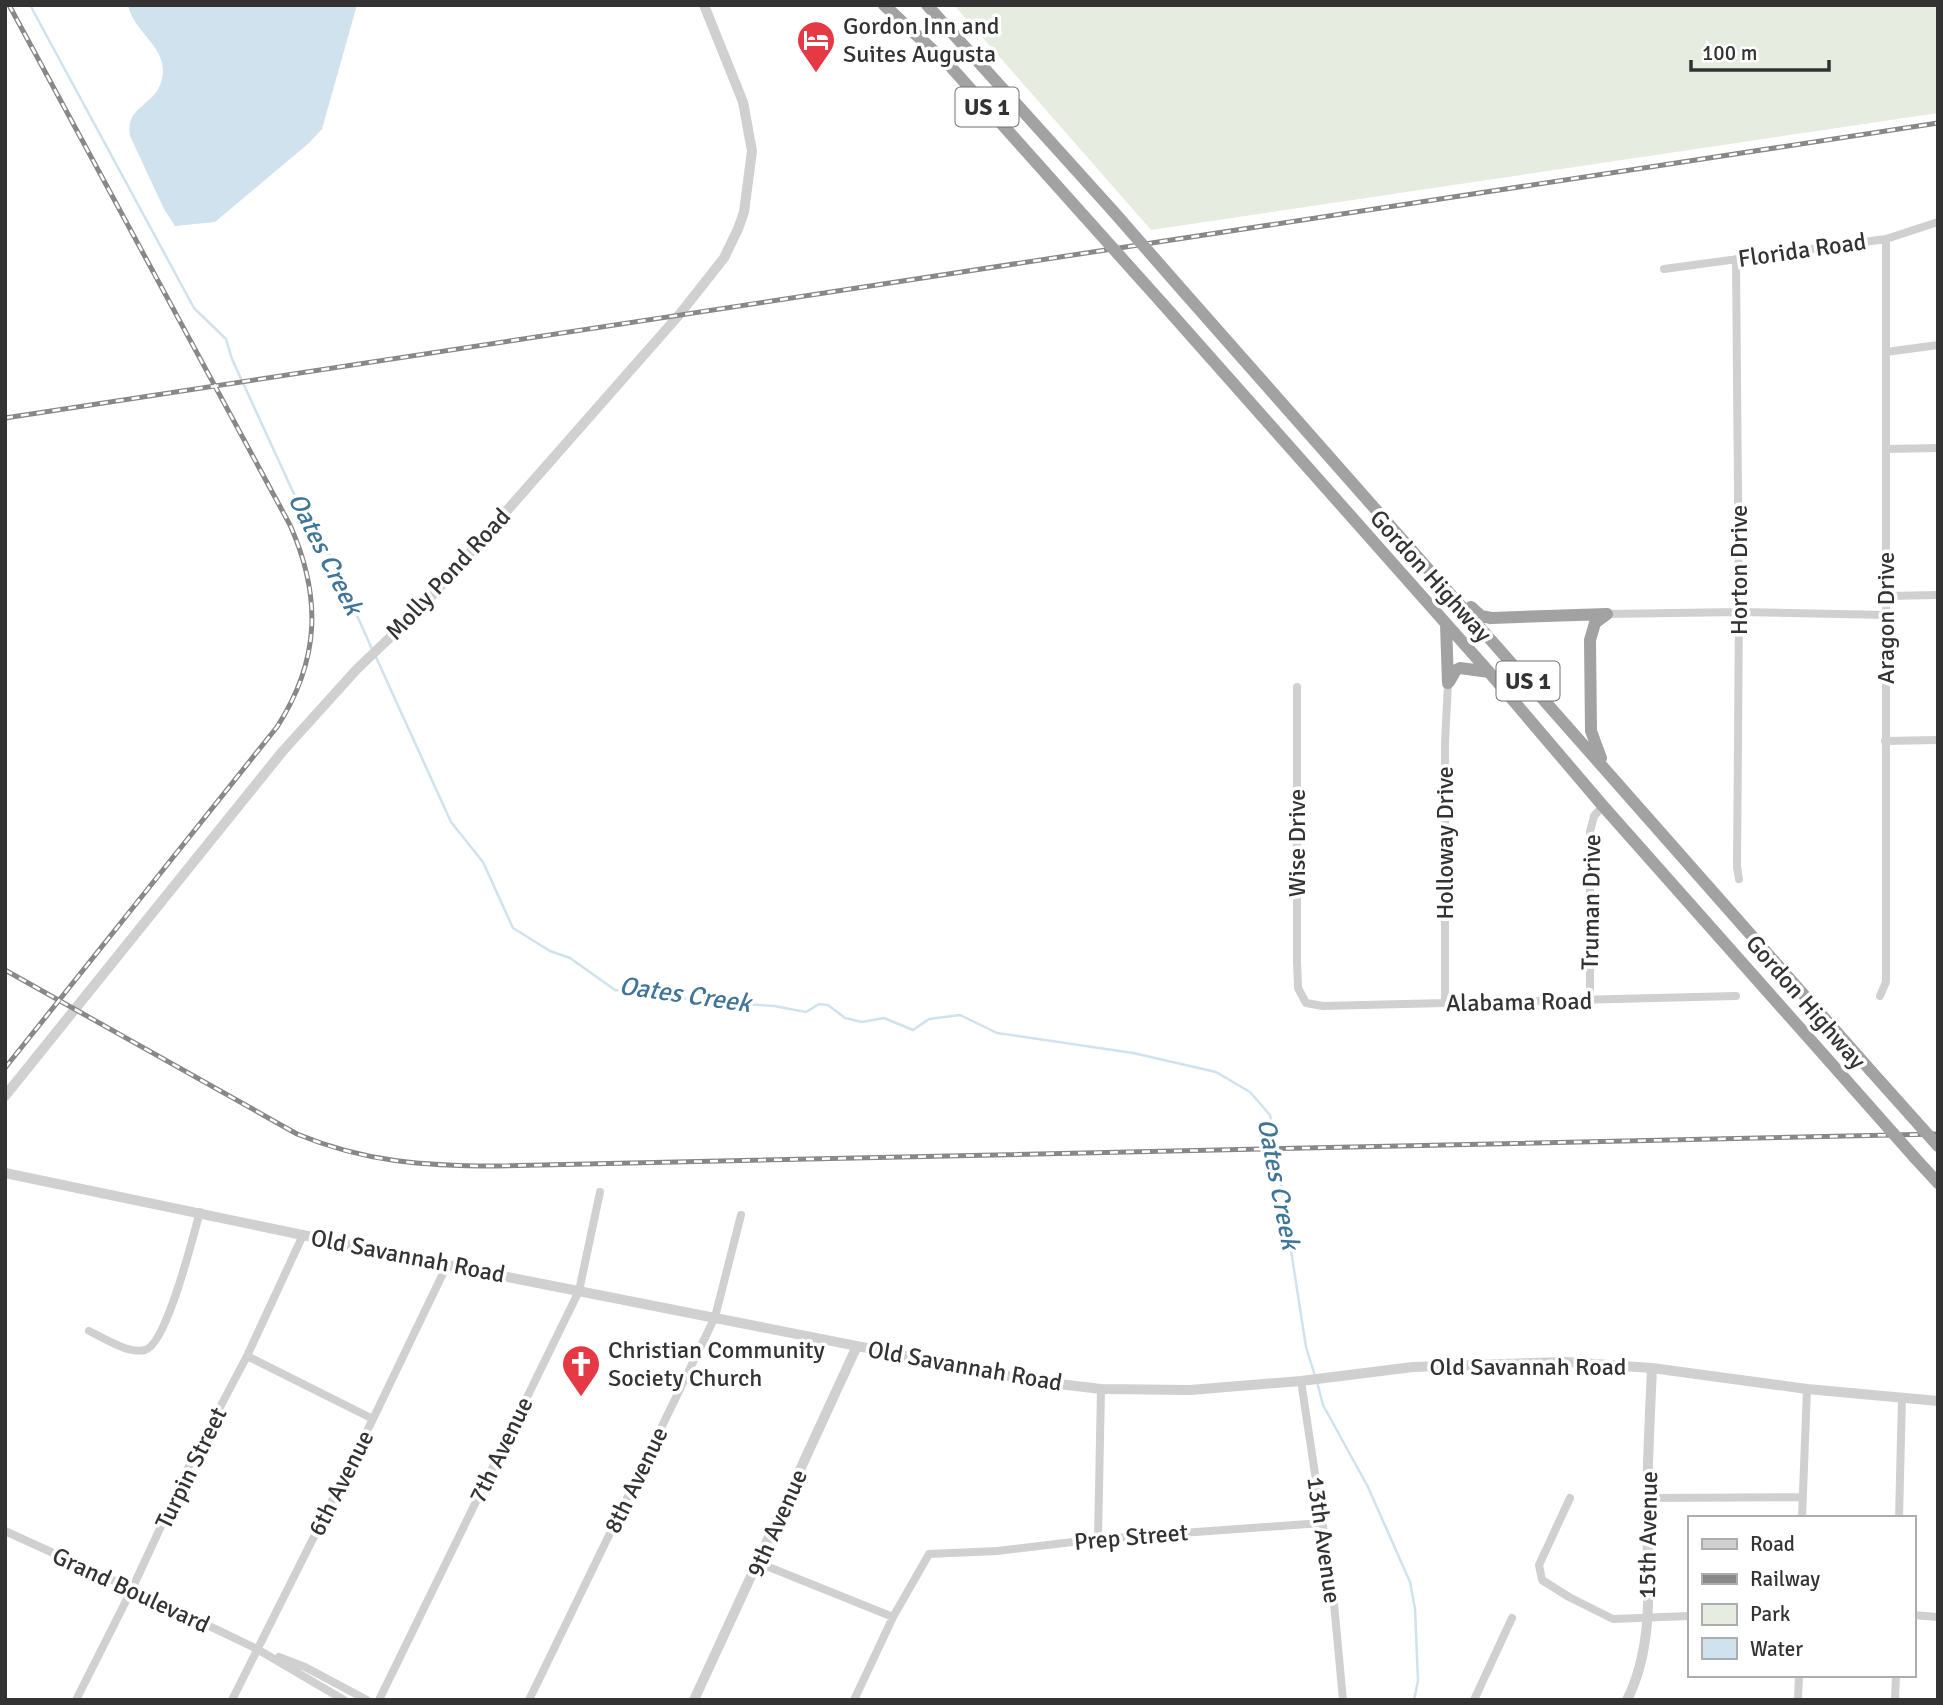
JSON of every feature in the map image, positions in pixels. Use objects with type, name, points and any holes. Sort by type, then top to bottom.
[{"type":"highway","name":"Gordon Highway","points":[[884,5],[956,72],[1938,1183]]},
{"type":"highway","name":"Gordon Highway","points":[[927,5],[1184,291],[1938,1146]]},
{"type":"highway","points":[[1451,596],[1470,606],[1481,616],[1491,618],[1607,614]]},
{"type":"highway","points":[[1605,768],[1591,731],[1590,640],[1595,622],[1607,614]]},
{"type":"highway","points":[[1446,624],[1448,683]]},
{"type":"highway","points":[[1448,683],[1460,668],[1489,672]]},
{"type":"street","name":"Molly Pond Road","points":[[5,1096],[282,752],[357,668],[423,606],[713,274],[733,241],[741,220],[752,151],[743,102],[704,5]]},
{"type":"street","name":"Florida Road","points":[[1664,269],[1886,239],[1938,222]]},
{"type":"street","name":"Aragon Drive","points":[[1880,996],[1886,982],[1886,239]]},
{"type":"street","name":"Horton Drive","points":[[1736,259],[1739,879]]},
{"type":"street","points":[[1886,352],[1938,345]]},
{"type":"street","points":[[1886,449],[1938,448]]},
{"type":"street","points":[[1886,596],[1938,595]]},
{"type":"street","points":[[1607,614],[1739,612],[1886,615]]},
{"type":"street","name":"Holloway Drive","points":[[1445,1003],[1445,757],[1448,683]]},
{"type":"street","name":"Wise Drive","points":[[1297,687],[1297,961],[1298,988],[1303,999]]},
{"type":"street","points":[[1885,741],[1938,740]]},
{"type":"street","name":"Truman Drive","points":[[1590,1001],[1590,832],[1594,816],[1603,806]]},
{"type":"street","name":"Alabama Road","points":[[1303,999],[1313,1005],[1323,1006],[1736,996]]},
{"type":"street","name":"Old Savannah Road","points":[[5,1173],[447,1265],[1034,1381],[1101,1389],[1189,1390],[1413,1367],[1552,1362],[1652,1368],[1807,1390],[1938,1401]]},
{"type":"street","name":"7th Avenue","points":[[379,1700],[579,1291],[600,1192]]},
{"type":"street","points":[[89,1331],[132,1350],[146,1350],[156,1342],[181,1280],[200,1212]]},
{"type":"street","name":"8th Avenue","points":[[529,1700],[715,1317],[741,1215]]},
{"type":"street","name":"Turpin Street","points":[[76,1700],[132,1589],[188,1468],[247,1356],[303,1235]]},
{"type":"street","name":"6th Avenue","points":[[232,1700],[447,1265]]},
{"type":"street","name":"9th Avenue","points":[[694,1700],[857,1346]]},
{"type":"street","points":[[247,1356],[373,1419]]},
{"type":"street","name":"15th Avenue","points":[[1627,1700],[1643,1653],[1647,1616],[1647,1498],[1652,1368]]},
{"type":"street","name":"13th Avenue","points":[[1306,1380],[1322,1523],[1333,1593],[1343,1700]]},
{"type":"street","points":[[1098,1539],[1101,1389]]},
{"type":"street","points":[[1802,1516],[1807,1390]]},
{"type":"street","points":[[1899,1516],[1902,1397]]},
{"type":"street","points":[[1647,1498],[1803,1497]]},
{"type":"street","points":[[1570,1498],[1538,1565],[1542,1580],[1613,1619],[1688,1616]]},
{"type":"street","name":"Prep Street","points":[[893,1616],[929,1555],[940,1552],[997,1551],[1098,1539],[1322,1523]]},
{"type":"street","name":"Grand Boulevard","points":[[5,1531],[257,1649],[304,1667],[367,1700]]},
{"type":"street","points":[[759,1563],[893,1616],[854,1700]]},
{"type":"street","points":[[1915,1615],[1938,1617]]},
{"type":"street","points":[[1474,1700],[1512,1618]]},
{"type":"street","name":"Grand Boulevard","points":[[257,1649],[344,1700]]},
{"type":"street","points":[[1798,1700],[1799,1677]]},
{"type":"street","points":[[1895,1700],[1896,1677]]},
{"type":"green space","points":[[954,5],[1938,5],[1938,113],[1151,230]]},
{"type":"water","points":[[128,5],[357,5],[322,129],[215,222],[175,226],[164,209],[130,136],[132,117],[156,92],[163,72],[159,54],[136,23]]},
{"type":"waterway","name":"Oates Creek","points":[[30,5],[194,308],[226,339],[232,359],[294,494],[325,544],[372,649]]},
{"type":"waterway","name":"Oates Creek","points":[[375,655],[451,822],[483,862],[513,928],[550,951],[570,958],[615,990],[713,1002],[774,1006],[806,1012],[819,1004],[828,1005],[845,1018],[862,1022],[884,1018],[913,1030],[929,1019],[960,1015],[997,1033],[1133,1053],[1216,1072],[1250,1092],[1270,1115],[1306,1347],[1315,1376]]},
{"type":"waterway","name":"Oates Creek","points":[[1317,1382],[1323,1405],[1368,1487],[1410,1582],[1415,1609],[1418,1681],[1414,1700]]},
{"type":"railway","points":[[5,1068],[277,727],[302,677],[312,628],[308,578],[290,525],[9,5]]},
{"type":"railway","points":[[5,418],[1938,123]]},
{"type":"railway","points":[[5,970],[297,1134],[347,1151],[395,1161],[496,1166],[1938,1134]]},
{"type":"place","name":"Gordon Inn and Suites Augusta","points":[[816,74]]},
{"type":"place","name":"Christian Community Society Church","points":[[581,1398]]}]
